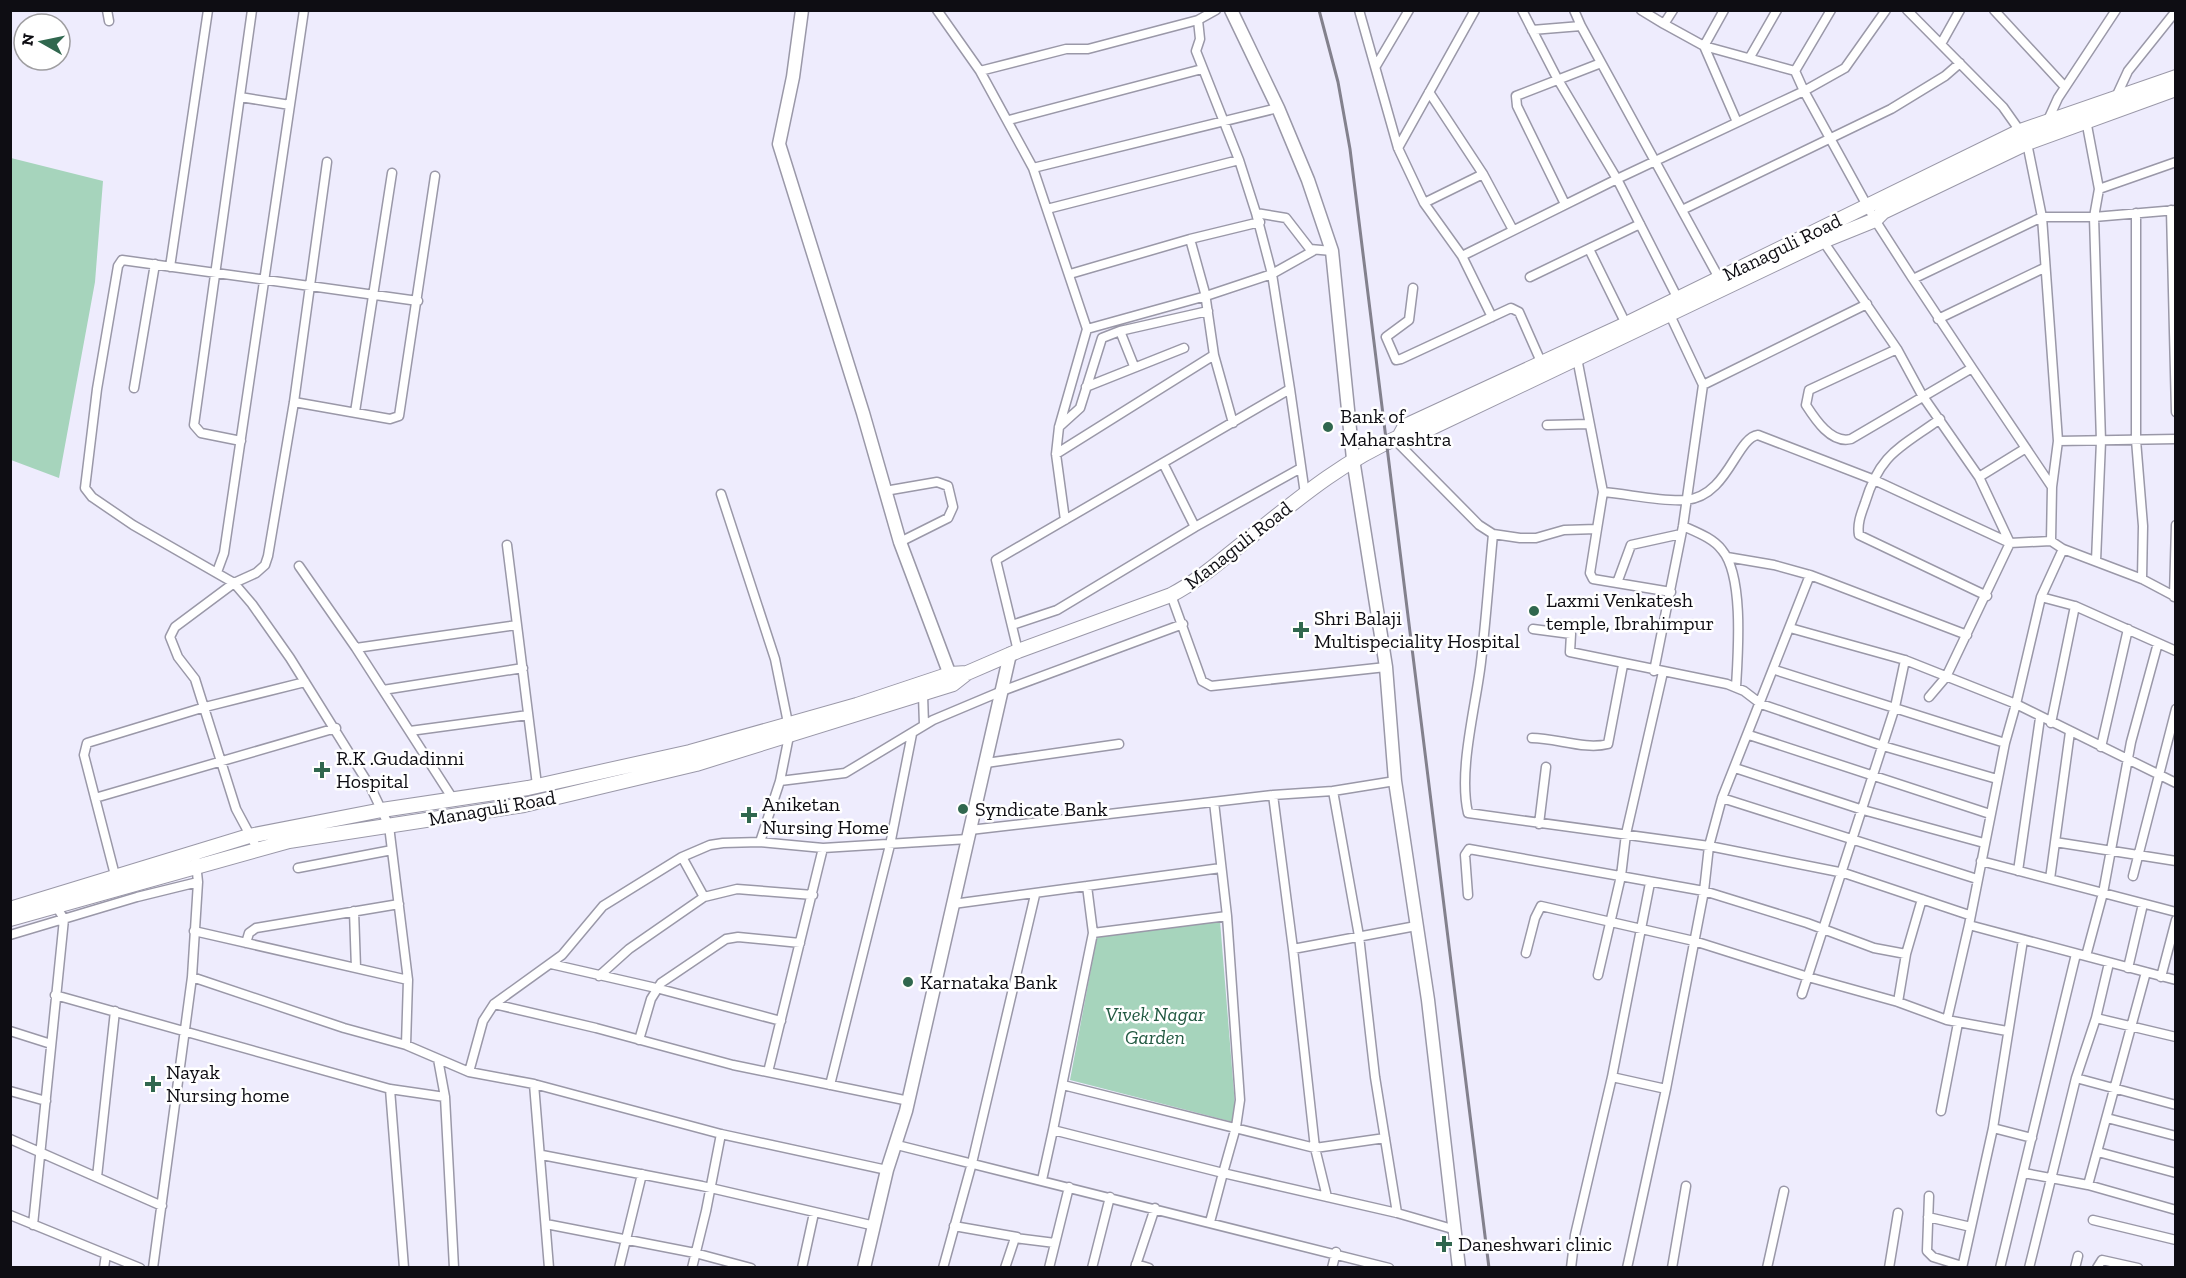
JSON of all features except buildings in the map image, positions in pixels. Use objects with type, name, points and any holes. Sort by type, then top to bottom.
[{"type":"main road","name":"Managuli Road","points":[[1397,438],[1405,440],[1410,438],[1823,241],[1875,220],[1883,212],[2024,137],[2048,120],[2175,77]]},
{"type":"main road","name":"Managuli Road","points":[[10,909],[53,900],[196,860],[258,850],[290,841],[542,801],[696,764],[857,705],[967,674],[1014,653],[1171,595],[1193,583],[1353,459],[1397,438],[1405,426],[1542,364],[1868,206],[2024,137],[2086,120],[2175,89]]},
{"type":"main road","name":"Managuli Road","points":[[196,860],[249,836],[382,810],[537,785],[788,730],[923,695],[952,679]]},
{"type":"main road","name":"Managuli Road","points":[[10,919],[53,900]]},
{"type":"street","points":[[107,10],[109,21]]},
{"type":"street","points":[[170,267],[208,10]]},
{"type":"street","points":[[242,441],[201,433],[194,425],[252,10]]},
{"type":"street","points":[[217,572],[224,553],[242,441],[304,10]]},
{"type":"street","points":[[802,10],[793,77],[779,144],[900,542],[952,679]]},
{"type":"street","points":[[937,10],[980,71],[1034,168],[1087,329],[1059,427],[1056,454],[1065,520]]},
{"type":"street","points":[[980,71],[1066,49],[1088,49],[1198,20],[1216,10]]},
{"type":"street","points":[[1231,10],[1278,108],[1308,180],[1332,250],[1353,459],[1386,667],[1395,781],[1428,1000],[1459,1268]]},
{"type":"street","points":[[1359,10],[1398,148],[1424,203],[1462,256],[1492,317]]},
{"type":"street","points":[[1376,66],[1409,10]]},
{"type":"street","points":[[1398,148],[1475,10]]},
{"type":"street","points":[[1522,10],[1557,78],[1617,179],[1678,299]]},
{"type":"street","points":[[1574,10],[1719,278]]},
{"type":"street","points":[[1641,10],[1704,46],[1795,71],[1804,92],[1875,220],[1938,319],[2052,487]]},
{"type":"street","points":[[1664,24],[1673,10]]},
{"type":"street","points":[[1704,46],[1725,10]]},
{"type":"street","points":[[1750,57],[1777,10]]},
{"type":"street","points":[[1795,71],[1831,10]]},
{"type":"street","points":[[1462,256],[1617,179],[1804,92],[1845,68],[1886,10]]},
{"type":"street","points":[[1907,10],[2002,107],[2024,137],[2042,217],[2058,441],[2052,487],[2052,541]]},
{"type":"street","points":[[1941,44],[1960,10]]},
{"type":"street","points":[[1994,10],[2065,87]]},
{"type":"street","points":[[2048,120],[2065,87],[2116,10]]},
{"type":"street","points":[[2116,97],[2128,72],[2175,11]]},
{"type":"street","points":[[1198,20],[1200,39],[1196,51],[1239,160],[1258,218],[1272,274],[1305,494]]},
{"type":"street","points":[[1532,30],[1581,26]]},
{"type":"street","points":[[1704,46],[1737,122]]},
{"type":"street","points":[[1565,204],[1515,101],[1516,96],[1557,78],[1601,63]]},
{"type":"street","points":[[1682,210],[1831,140],[1891,109],[1945,76],[1960,63]]},
{"type":"street","points":[[1009,120],[1202,69]]},
{"type":"street","points":[[1429,92],[1483,174],[1514,230]]},
{"type":"street","points":[[240,97],[290,105]]},
{"type":"street","points":[[1034,168],[1278,108]]},
{"type":"street","points":[[2086,120],[2098,189],[2094,217],[2102,441],[2097,561]]},
{"type":"street","points":[[1047,209],[1239,160]]},
{"type":"street","points":[[258,850],[236,809],[195,679],[178,657],[170,637],[175,627],[234,583],[256,573],[265,565],[268,556],[294,402],[327,162]]},
{"type":"street","points":[[2098,189],[2175,162]]},
{"type":"street","points":[[355,412],[392,173]]},
{"type":"street","points":[[1424,203],[1483,174]]},
{"type":"street","points":[[294,402],[390,419],[399,416],[435,176]]},
{"type":"street","points":[[1913,279],[2042,217],[2094,217],[2173,210],[2175,412]]},
{"type":"street","points":[[2136,213],[2136,440],[2143,526],[2142,579]]},
{"type":"street","points":[[1070,274],[1258,218],[1286,218],[1313,250]]},
{"type":"street","points":[[1530,278],[1640,224]]},
{"type":"street","points":[[1190,239],[1206,296],[1214,355],[1233,423]]},
{"type":"street","points":[[1823,241],[1897,349],[1922,395],[1979,477],[2010,543]]},
{"type":"street","points":[[1589,249],[1626,324]]},
{"type":"street","points":[[1087,329],[1206,296],[1272,274],[1313,250],[1332,250]]},
{"type":"street","points":[[406,1044],[408,980],[389,826],[336,728],[252,604],[234,583],[133,525],[92,497],[85,488],[97,390],[118,266],[125,259],[418,301]]},
{"type":"street","points":[[134,388],[154,264]]},
{"type":"street","points":[[1938,319],[2044,268]]},
{"type":"street","points":[[1413,288],[1409,320],[1386,337],[1396,360],[1401,360],[1511,308],[1516,309],[1542,364]]},
{"type":"street","points":[[1702,385],[1867,304]]},
{"type":"street","points":[[1059,427],[1078,412],[1100,340],[1120,331],[1208,311]]},
{"type":"street","points":[[1598,975],[1621,876],[1626,834],[1659,671],[1687,500],[1702,385],[1670,315]]},
{"type":"street","points":[[1120,331],[1134,366]]},
{"type":"street","points":[[1086,387],[1184,348]]},
{"type":"street","points":[[1897,349],[1809,390],[1806,405],[1822,428],[1848,440],[1972,368]]},
{"type":"street","points":[[1056,454],[1214,355]]},
{"type":"street","points":[[1577,358],[1603,492],[1590,573],[1595,580],[1671,592]]},
{"type":"street","points":[[864,1268],[887,1170],[897,1145],[909,1101],[1002,691],[1014,653],[1012,625],[996,561],[1290,389]]},
{"type":"street","points":[[1940,419],[1884,459],[1872,479],[1858,527],[1859,535],[1987,596]]},
{"type":"street","points":[[1547,425],[1588,424]]},
{"type":"street","points":[[1603,492],[1687,500],[1704,494],[1723,480],[1749,439],[1758,435],[1872,479],[2010,543],[2052,541],[2063,549],[2142,579],[2175,597],[2175,525]]},
{"type":"street","points":[[1397,438],[1479,525],[1493,534],[1536,538],[1564,530],[1597,529]]},
{"type":"street","points":[[2058,441],[2175,439]]},
{"type":"street","points":[[1979,477],[2026,448]]},
{"type":"street","points":[[1163,463],[1195,527]]},
{"type":"street","points":[[1012,625],[1057,610],[1195,527],[1301,468]]},
{"type":"street","points":[[885,491],[937,482],[948,486],[954,507],[948,518],[900,542]]},
{"type":"street","points":[[721,494],[776,659],[788,730],[780,781],[760,842]]},
{"type":"street","points":[[1617,583],[1631,545],[1682,530],[1719,546],[1727,556],[1731,567],[1738,616],[1736,687]]},
{"type":"street","points":[[1493,534],[1481,664],[1473,711],[1466,782],[1467,810],[1476,816],[1709,846],[1844,873],[1922,899],[2023,940],[2175,981]]},
{"type":"street","points":[[1929,697],[1946,677],[1987,596],[2000,560],[2010,543]]},
{"type":"street","points":[[507,545],[537,785]]},
{"type":"street","points":[[1947,1020],[2005,743],[2041,597],[2063,549]]},
{"type":"street","points":[[1727,556],[1774,564],[1810,575],[1967,635]]},
{"type":"street","points":[[300,566],[356,648],[453,799]]},
{"type":"street","points":[[1627,1268],[1666,1089],[1704,891],[1709,846],[1722,798],[1775,670],[1810,575]]},
{"type":"street","points":[[1171,595],[1202,681],[1211,686],[1386,667]]},
{"type":"street","points":[[2041,597],[2075,606],[2175,651]]},
{"type":"street","points":[[2051,723],[2075,606]]},
{"type":"street","points":[[780,781],[845,773],[924,725],[1002,691],[1183,624]]},
{"type":"street","points":[[356,648],[517,625]]},
{"type":"street","points":[[1790,628],[1905,660],[2016,704],[2040,718],[2175,783]]},
{"type":"street","points":[[1533,629],[1571,634],[1570,652],[1736,687],[1761,704],[1883,746],[1997,779]]},
{"type":"street","points":[[2101,747],[2128,629]]},
{"type":"street","points":[[2086,956],[2103,893],[2128,759],[2158,643]]},
{"type":"street","points":[[1802,994],[1874,777],[1895,707],[1905,660]]},
{"type":"street","points":[[1532,738],[1551,738],[1595,746],[1608,744],[1623,665]]},
{"type":"street","points":[[383,690],[523,668]]},
{"type":"street","points":[[1775,670],[2005,743]]},
{"type":"street","points":[[117,883],[84,755],[87,743],[205,707],[305,682]]},
{"type":"street","points":[[923,695],[924,725]]},
{"type":"street","points":[[2133,876],[2175,709]]},
{"type":"street","points":[[410,731],[528,715]]},
{"type":"street","points":[[2018,871],[2040,718]]},
{"type":"street","points":[[95,798],[336,728]]},
{"type":"street","points":[[2050,879],[2070,732]]},
{"type":"street","points":[[830,1084],[890,845],[912,734]]},
{"type":"street","points":[[1749,735],[1990,814]]},
{"type":"street","points":[[986,763],[1119,744]]},
{"type":"street","points":[[1539,824],[1546,767]]},
{"type":"street","points":[[1735,768],[1863,810],[1984,843]]},
{"type":"street","points":[[469,1072],[483,1021],[494,1004],[551,964],[603,906],[682,857],[710,845],[760,842],[823,848],[890,845],[1214,802],[1333,791],[1395,781]]},
{"type":"street","points":[[1333,791],[1359,936],[1397,1213]]},
{"type":"street","points":[[1273,795],[1315,1148],[1327,1197]]},
{"type":"street","points":[[1722,798],[1977,879]]},
{"type":"street","points":[[1210,1222],[1236,1128],[1240,1100],[1227,916],[1214,802]]},
{"type":"street","points":[[2055,842],[2138,853],[2175,861]]},
{"type":"street","points":[[768,1072],[823,848]]},
{"type":"street","points":[[1468,895],[1465,855],[1469,849],[1704,891],[1824,929],[1874,948],[1906,954]]},
{"type":"street","points":[[298,868],[392,850]]},
{"type":"street","points":[[682,857],[704,897]]},
{"type":"street","points":[[153,1268],[192,977],[198,882],[196,860]]},
{"type":"street","points":[[1981,861],[2175,912]]},
{"type":"street","points":[[953,904],[1035,895],[1221,868]]},
{"type":"street","points":[[10,935],[198,882]]},
{"type":"street","points":[[1571,1268],[1575,1235],[1612,1077],[1650,883]]},
{"type":"street","points":[[1042,1180],[1093,933],[1087,886]]},
{"type":"street","points":[[599,976],[629,950],[704,897],[737,889],[813,896]]},
{"type":"street","points":[[943,1268],[972,1163],[1035,895]]},
{"type":"street","points":[[1898,1002],[1906,954],[1922,899]]},
{"type":"street","points":[[33,1225],[62,919],[53,900]]},
{"type":"street","points":[[246,943],[249,933],[256,928],[399,904]]},
{"type":"street","points":[[2128,968],[2143,904]]},
{"type":"street","points":[[1526,953],[1535,918],[1541,906],[1694,941],[1808,977],[1898,1002],[1947,1020],[2007,1031]]},
{"type":"street","points":[[354,911],[356,968]]},
{"type":"street","points":[[1093,933],[1227,916]]},
{"type":"street","points":[[2161,976],[2175,920]]},
{"type":"street","points":[[1293,949],[1416,926]]},
{"type":"street","points":[[194,931],[408,980]]},
{"type":"street","points":[[639,1040],[656,988],[726,939],[738,937],[800,943]]},
{"type":"street","points":[[1929,1196],[1925,1247],[1928,1254],[1962,1267],[1993,1128],[2023,940]]},
{"type":"street","points":[[2000,1268],[2076,954]]},
{"type":"street","points":[[2029,1268],[2076,1078],[2096,1018],[2109,963]]},
{"type":"street","points":[[551,964],[656,988],[781,1022]]},
{"type":"street","points":[[2088,1185],[2133,1027],[2146,972]]},
{"type":"street","points":[[192,977],[344,1028],[406,1044],[469,1072],[534,1084],[721,1134],[887,1170]]},
{"type":"street","points":[[56,995],[390,1089],[445,1097]]},
{"type":"street","points":[[494,1004],[768,1072],[909,1101]]},
{"type":"street","points":[[97,1177],[115,1011]]},
{"type":"street","points":[[2096,1018],[2175,1037]]},
{"type":"street","points":[[1941,1111],[1958,1023]]},
{"type":"street","points":[[10,1031],[51,1044]]},
{"type":"street","points":[[438,1059],[445,1097],[454,1268]]},
{"type":"street","points":[[1612,1077],[1666,1089]]},
{"type":"street","points":[[2076,1078],[2175,1105]]},
{"type":"street","points":[[534,1084],[542,1155],[549,1268]]},
{"type":"street","points":[[1063,1085],[1315,1148],[1385,1138]]},
{"type":"street","points":[[390,1089],[404,1268]]},
{"type":"street","points":[[10,1091],[46,1101]]},
{"type":"street","points":[[2107,1118],[2175,1136]]},
{"type":"street","points":[[1993,1128],[2032,1138]]},
{"type":"street","points":[[1053,1130],[1223,1173],[1397,1213],[1456,1230]]},
{"type":"street","points":[[692,1268],[721,1134]]},
{"type":"street","points":[[10,1139],[41,1150],[162,1206]]},
{"type":"street","points":[[897,1145],[1336,1252],[1389,1268]]},
{"type":"street","points":[[2098,1152],[2175,1173]]},
{"type":"street","points":[[542,1155],[642,1174],[875,1226]]},
{"type":"street","points":[[2024,1173],[2088,1185],[2175,1210]]},
{"type":"street","points":[[619,1268],[642,1174]]},
{"type":"street","points":[[1672,1268],[1686,1186]]},
{"type":"street","points":[[1049,1268],[1069,1187]]},
{"type":"street","points":[[1767,1268],[1784,1191]]},
{"type":"street","points":[[1092,1268],[1110,1197]]},
{"type":"street","points":[[1149,1268],[1135,1266],[1155,1208]]},
{"type":"street","points":[[802,1268],[814,1213]]},
{"type":"street","points":[[1889,1268],[1898,1213]]},
{"type":"street","points":[[10,1215],[140,1268]]},
{"type":"street","points":[[1928,1217],[1971,1227]]},
{"type":"street","points":[[2093,1220],[2175,1240]]},
{"type":"street","points":[[546,1224],[695,1253],[751,1268]]},
{"type":"street","points":[[954,1226],[1056,1243]]},
{"type":"street","points":[[1005,1268],[1013,1239],[1017,1237]]},
{"type":"street","points":[[1332,1268],[1336,1252]]},
{"type":"street","points":[[104,1268],[106,1254]]},
{"type":"street","points":[[2075,1268],[2078,1256]]},
{"type":"street","points":[[2097,1268],[2102,1260],[2138,1268]]},
{"type":"green space","points":[[11,158],[103,181],[95,282],[59,478],[11,460]]},
{"type":"green space","name":"Vivek Nagar Garden","points":[[1220,921],[1235,1105],[1233,1122],[1070,1080],[1097,937]]},
{"type":"railway","points":[[1319,10],[1338,82],[1350,149],[1489,1268]]},
{"type":"place","name":"Bank of Maharashtra","points":[[1328,427]]},
{"type":"place","name":"Laxmi Venkatesh temple, Ibrahimpur","points":[[1534,611]]},
{"type":"place","name":"Shri Balaji Multispeciality Hospital","points":[[1301,630]]},
{"type":"place","name":"R.K .Gudadinni Hospital","points":[[322,770]]},
{"type":"place","name":"Syndicate Bank","points":[[963,809]]},
{"type":"place","name":"Aniketan Nursing Home","points":[[749,815]]},
{"type":"place","name":"Karnataka Bank","points":[[908,982]]},
{"type":"place","name":"Nayak Nursing home","points":[[153,1084]]},
{"type":"place","name":"Daneshwari clinic","points":[[1444,1244]]}]
